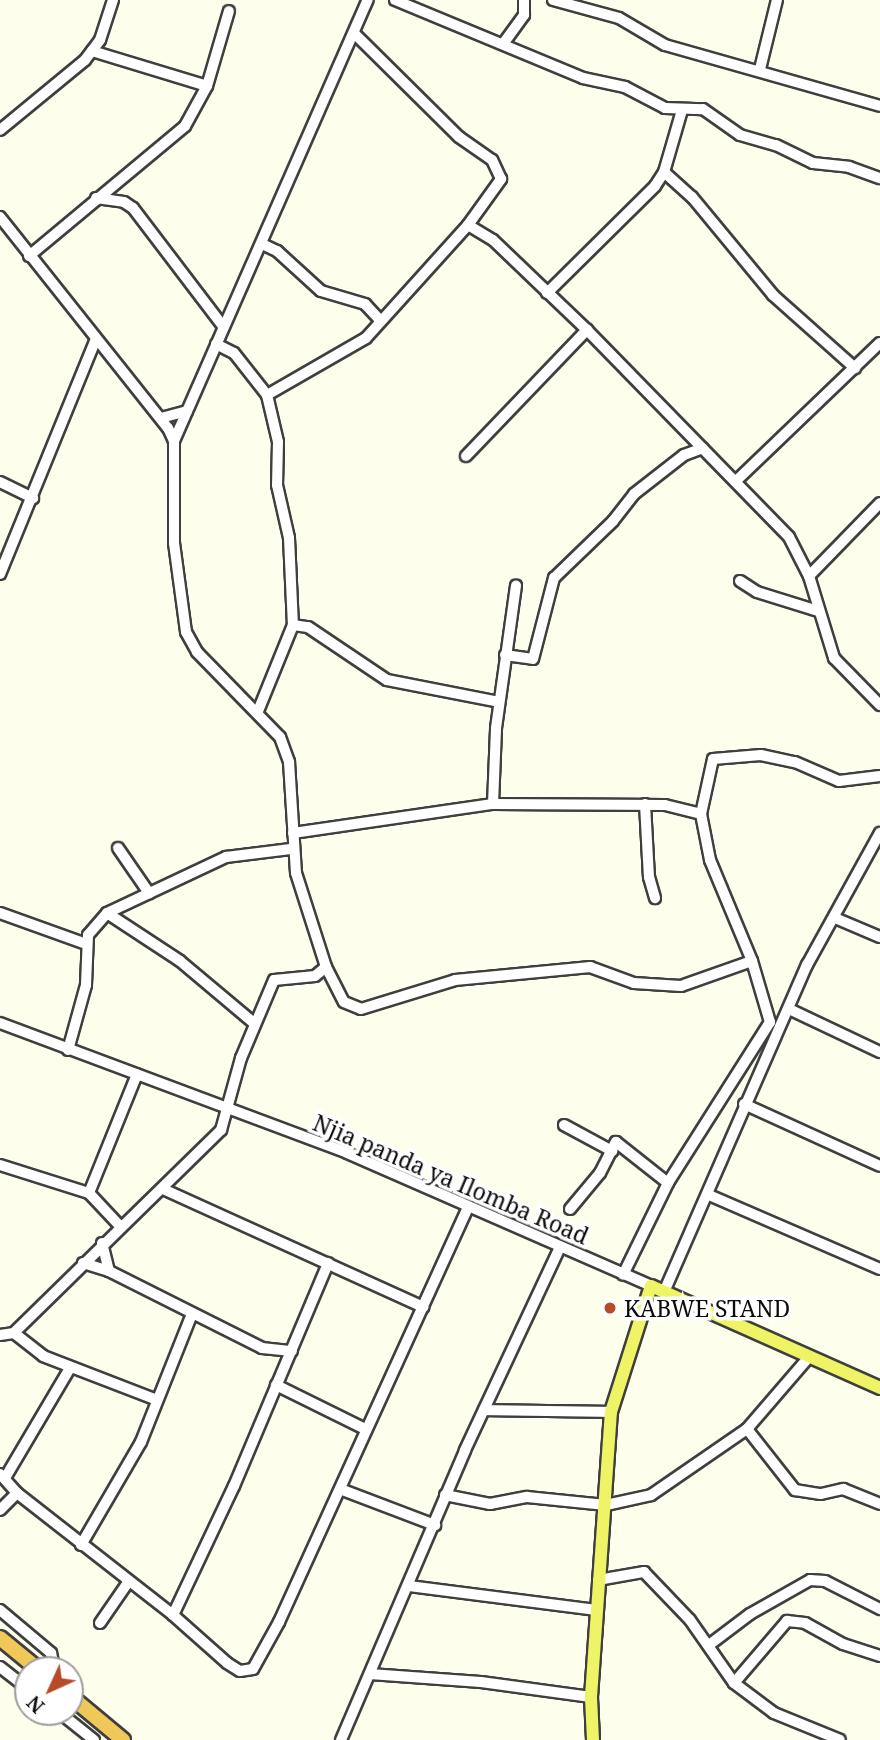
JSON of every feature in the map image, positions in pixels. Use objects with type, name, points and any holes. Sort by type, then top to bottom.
[{"type":"highway","points":[[0,1638],[22,1656]]},
{"type":"highway","points":[[84,1708],[123,1740]]},
{"type":"main road","name":"Njia panda ya Ilomba Road","points":[[651,1286],[880,1388]]},
{"type":"main road","points":[[593,1740],[591,1697],[611,1412],[651,1286]]},
{"type":"street","points":[[0,130],[92,51],[113,0]]},
{"type":"street","points":[[368,0],[356,35],[262,244],[222,325],[174,441],[174,542],[186,632],[197,652],[280,737],[289,762],[293,833],[291,849],[327,967],[344,1002],[361,1009],[454,980],[590,967],[634,983],[681,986],[751,961]]},
{"type":"street","points":[[395,0],[431,19],[503,44],[583,78],[612,82],[665,108],[703,109],[740,135],[776,145],[813,163],[849,167],[880,178]]},
{"type":"street","points":[[503,44],[524,15],[524,0]]},
{"type":"street","points":[[553,0],[619,18],[666,44],[760,69],[880,106]]},
{"type":"street","points":[[760,69],[777,0]]},
{"type":"street","points":[[29,256],[185,127],[207,86],[229,11]]},
{"type":"street","points":[[267,395],[366,338],[468,225],[497,186],[500,173],[356,35]]},
{"type":"street","points":[[92,51],[207,86]]},
{"type":"street","points":[[547,293],[639,202],[664,172],[682,110]]},
{"type":"street","points":[[664,172],[692,197],[773,295],[855,368]]},
{"type":"street","points":[[117,182],[129,204],[222,325]]},
{"type":"street","points":[[96,198],[129,204]]},
{"type":"street","points":[[0,217],[162,418],[174,441]]},
{"type":"street","points":[[468,225],[493,240],[587,330],[737,480],[789,537],[809,576],[834,658],[880,705]]},
{"type":"street","points":[[262,244],[277,251],[321,291],[361,302],[382,321]]},
{"type":"street","points":[[531,277],[561,278]]},
{"type":"street","points":[[466,456],[587,330]]},
{"type":"street","points":[[0,574],[33,498],[71,392],[96,339]]},
{"type":"street","points":[[737,480],[880,343]]},
{"type":"street","points":[[216,344],[234,353],[267,395],[278,442],[277,485],[289,538],[293,625],[258,712]]},
{"type":"street","points":[[162,418],[187,411]]},
{"type":"street","points":[[505,655],[533,659],[554,578],[613,521],[634,494],[684,455],[703,448]]},
{"type":"street","points":[[0,482],[33,498]]},
{"type":"street","points":[[809,576],[880,503]]},
{"type":"street","points":[[740,581],[758,592],[818,611]]},
{"type":"street","points":[[493,804],[499,702],[516,585]]},
{"type":"street","points":[[293,625],[308,626],[387,680],[499,702]]},
{"type":"street","points":[[623,1275],[668,1183],[770,1022],[751,961],[713,870],[701,814],[713,759],[761,755],[794,762],[839,780],[880,776]]},
{"type":"street","points":[[293,833],[493,804],[645,804],[701,814]]},
{"type":"street","points":[[645,804],[649,877],[655,898]]},
{"type":"street","points":[[664,1292],[709,1195],[744,1104],[807,965],[880,833]]},
{"type":"street","points":[[118,848],[149,893]]},
{"type":"street","points":[[68,1050],[86,985],[86,944],[91,928],[107,913],[226,856],[291,849]]},
{"type":"street","points":[[0,913],[86,944]]},
{"type":"street","points":[[107,913],[180,961],[254,1023]]},
{"type":"street","points":[[835,918],[880,937]]},
{"type":"street","points":[[0,1335],[14,1333],[102,1243],[163,1189],[221,1130],[254,1023],[277,978],[315,976],[327,967]]},
{"type":"street","points":[[789,1009],[880,1052]]},
{"type":"street","name":"Njia panda ya Ilomba Road","points":[[0,1023],[226,1110],[347,1153],[559,1249],[651,1286]]},
{"type":"street","points":[[89,1193],[137,1074]]},
{"type":"street","points":[[744,1104],[880,1166]]},
{"type":"street","points":[[564,1125],[612,1151]]},
{"type":"street","points":[[570,1209],[616,1142],[625,1145],[668,1183]]},
{"type":"street","points":[[0,1165],[89,1193],[120,1226]]},
{"type":"street","points":[[163,1189],[423,1307]]},
{"type":"street","points":[[709,1195],[880,1269]]},
{"type":"street","points":[[70,1368],[2,1476],[17,1493],[173,1615],[227,1663],[240,1671],[253,1670],[340,1489],[468,1207]]},
{"type":"street","points":[[102,1243],[109,1271]]},
{"type":"street","points":[[341,1740],[435,1525],[445,1495],[559,1249]]},
{"type":"street","points":[[83,1263],[109,1271],[272,1352],[292,1351]]},
{"type":"street","points":[[173,1615],[292,1351],[328,1263]]},
{"type":"street","points":[[81,1545],[136,1452],[192,1314]]},
{"type":"street","points":[[14,1333],[43,1356],[157,1400]]},
{"type":"street","points":[[272,1352],[278,1380],[365,1429]]},
{"type":"street","points":[[445,1495],[490,1504],[546,1497],[606,1505],[651,1495],[747,1429],[808,1358]]},
{"type":"street","points":[[484,1410],[611,1412]]},
{"type":"street","points":[[747,1429],[795,1490],[821,1494],[843,1489],[880,1504]]},
{"type":"street","points":[[340,1489],[435,1525]]},
{"type":"street","points":[[0,1510],[17,1493]]},
{"type":"street","points":[[598,1580],[644,1572],[669,1594],[709,1645],[734,1683],[774,1713],[840,1740]]},
{"type":"street","points":[[709,1645],[750,1614],[810,1580],[825,1581],[880,1609]]},
{"type":"street","points":[[100,1623],[129,1581]]},
{"type":"street","points":[[409,1586],[596,1610]]},
{"type":"street","points":[[0,1610],[52,1656]]},
{"type":"street","points":[[734,1683],[787,1621],[805,1623],[843,1644],[880,1656]]},
{"type":"street","points":[[0,1667],[14,1678]]},
{"type":"street","points":[[370,1674],[481,1682],[591,1697]]},
{"type":"street","points":[[76,1726],[94,1740]]},
{"type":"place","name":"KABWE STAND","points":[[610,1308]]}]
